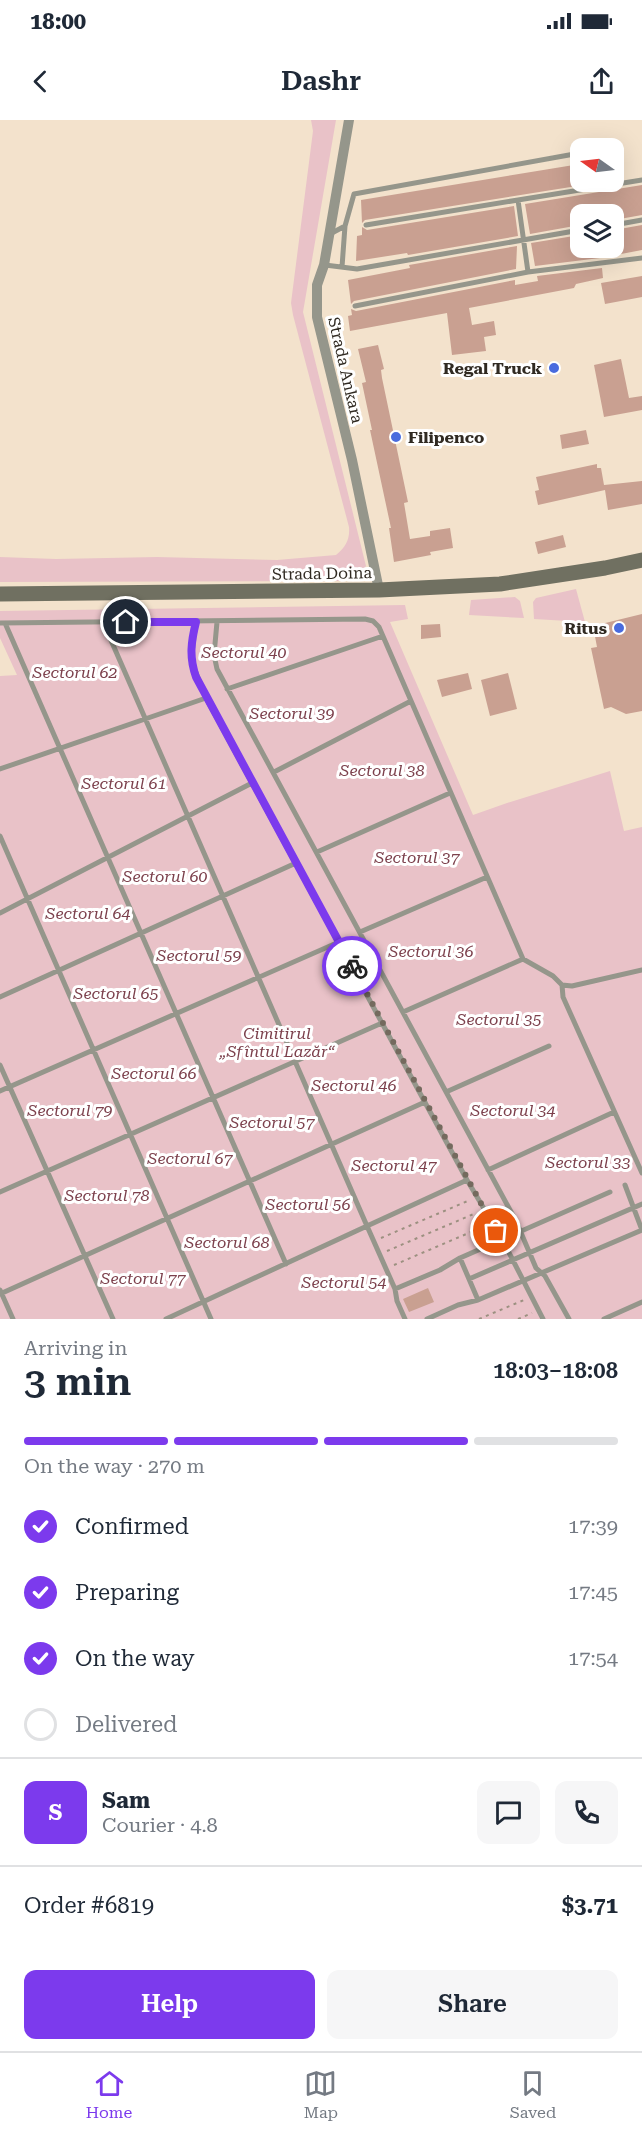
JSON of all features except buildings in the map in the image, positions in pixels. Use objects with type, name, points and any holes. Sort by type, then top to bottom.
[{"type":"main road","name":"Strada Doina","points":[[0,594],[379,591],[500,584],[642,560]]},
{"type":"street","name":"Strada Ankara","points":[[349,120],[324,265],[317,285],[317,317],[352,460],[379,591]]},
{"type":"lane","points":[[342,267],[345,226],[354,194],[570,155]]},
{"type":"lane","points":[[366,225],[642,180]]},
{"type":"lane","points":[[518,200],[528,272]]},
{"type":"lane","points":[[624,223],[642,220]]},
{"type":"lane","points":[[328,235],[345,226]]},
{"type":"lane","points":[[324,265],[357,269],[570,232]]},
{"type":"lane","points":[[356,306],[528,272],[642,258]]},
{"type":"lane","points":[[286,1264],[3,623],[369,620],[376,624],[383,636],[523,959],[553,976],[562,985],[572,986],[642,970]]},
{"type":"lane","points":[[103,622],[395,1289],[396,1301],[405,1319]]},
{"type":"lane","points":[[196,622],[191,660],[206,698],[467,1180],[502,1239],[543,1319]]},
{"type":"lane","points":[[217,622],[214,662],[227,689],[488,1170],[520,1231],[536,1268],[545,1276],[569,1319]]},
{"type":"lane","points":[[227,689],[383,636]]},
{"type":"lane","points":[[0,770],[206,698]]},
{"type":"lane","points":[[274,772],[411,701]]},
{"type":"lane","points":[[0,913],[252,783]]},
{"type":"lane","points":[[317,852],[450,793]]},
{"type":"lane","points":[[0,837],[211,1319]]},
{"type":"lane","points":[[0,997],[296,863]]},
{"type":"lane","points":[[360,932],[487,877]]},
{"type":"lane","points":[[0,1091],[339,942]]},
{"type":"lane","points":[[403,1012],[523,959]]},
{"type":"lane","points":[[562,985],[563,997],[642,1173]]},
{"type":"lane","points":[[0,1192],[382,1023]]},
{"type":"lane","points":[[446,1092],[549,1046]]},
{"type":"lane","points":[[0,1065],[113,1319]]},
{"type":"lane","points":[[13,1319],[1,1292],[425,1102]]},
{"type":"lane","points":[[488,1170],[615,1112]]},
{"type":"lane","points":[[166,1319],[467,1180]]},
{"type":"lane","points":[[427,1319],[458,1305],[478,1300],[642,1230],[625,1185]]},
{"type":"lane","points":[[395,1289],[610,1192]]},
{"type":"lane","points":[[469,1279],[642,1204]]},
{"type":"lane","points":[[460,1258],[478,1300]]},
{"type":"lane","points":[[604,1319],[642,1302]]},
{"type":"path","points":[[373,1241],[477,1197]]},
{"type":"path","points":[[379,1255],[484,1210]]},
{"type":"path","points":[[386,1269],[491,1223]]},
{"type":"path","points":[[480,1319],[531,1297]]},
{"type":"path","points":[[518,1319],[538,1311]]},
{"type":"green space","points":[[311,120],[336,120],[303,312],[366,566],[359,576],[347,581],[0,582],[0,557],[277,560],[336,555],[345,546],[349,527],[291,303],[313,131]]},
{"type":"green space","points":[[576,589],[585,622],[534,619],[533,602],[536,598]]},
{"type":"green space","points":[[515,597],[520,601],[524,618],[469,615],[471,600]]},
{"type":"green space","name":"Cimitirul „Sfîntul Lazăr“","points":[[405,605],[408,619],[390,622],[473,815],[610,771],[624,831],[642,827],[642,1319],[0,1319],[0,676],[17,675],[0,638],[0,611]]},
{"type":"way so far","points":[[352,966],[496,1231]]},
{"type":"place","name":"Regal Truck","points":[[554,368]]},
{"type":"place","name":"Filipenco","points":[[396,437]]},
{"type":"place","name":"Ritus","points":[[619,628]]},
{"type":"route","points":[[126,622],[196,622],[190,651],[196,677],[352,966]]},
{"type":"park label","name":"Sectorul 40","points":[[244,652]]},
{"type":"park label","name":"Sectorul 62","points":[[75,672]]},
{"type":"park label","name":"Sectorul 39","points":[[292,713]]},
{"type":"park label","name":"Sectorul 38","points":[[382,770]]},
{"type":"park label","name":"Sectorul 61","points":[[124,783]]},
{"type":"park label","name":"Sectorul 37","points":[[417,857]]},
{"type":"park label","name":"Sectorul 60","points":[[165,876]]},
{"type":"park label","name":"Sectorul 64","points":[[88,913]]},
{"type":"park label","name":"Sectorul 36","points":[[431,951]]},
{"type":"park label","name":"Sectorul 59","points":[[199,955]]},
{"type":"park label","name":"Sectorul 65","points":[[116,993]]},
{"type":"park label","name":"Sectorul 35","points":[[499,1019]]},
{"type":"park label","name":"Sectorul 66","points":[[154,1073]]},
{"type":"park label","name":"Sectorul 46","points":[[354,1085]]},
{"type":"park label","name":"Sectorul 79","points":[[70,1110]]},
{"type":"park label","name":"Sectorul 34","points":[[513,1110]]},
{"type":"park label","name":"Sectorul 57","points":[[272,1122]]},
{"type":"park label","name":"Sectorul 67","points":[[190,1158]]},
{"type":"park label","name":"Sectorul 33","points":[[588,1162]]},
{"type":"park label","name":"Sectorul 47","points":[[394,1165]]},
{"type":"park label","name":"Sectorul 78","points":[[107,1195]]},
{"type":"park label","name":"Sectorul 56","points":[[308,1204]]},
{"type":"park label","name":"Sectorul 68","points":[[227,1242]]},
{"type":"park label","name":"Sectorul 77","points":[[143,1278]]},
{"type":"park label","name":"Sectorul 54","points":[[344,1282]]}]
